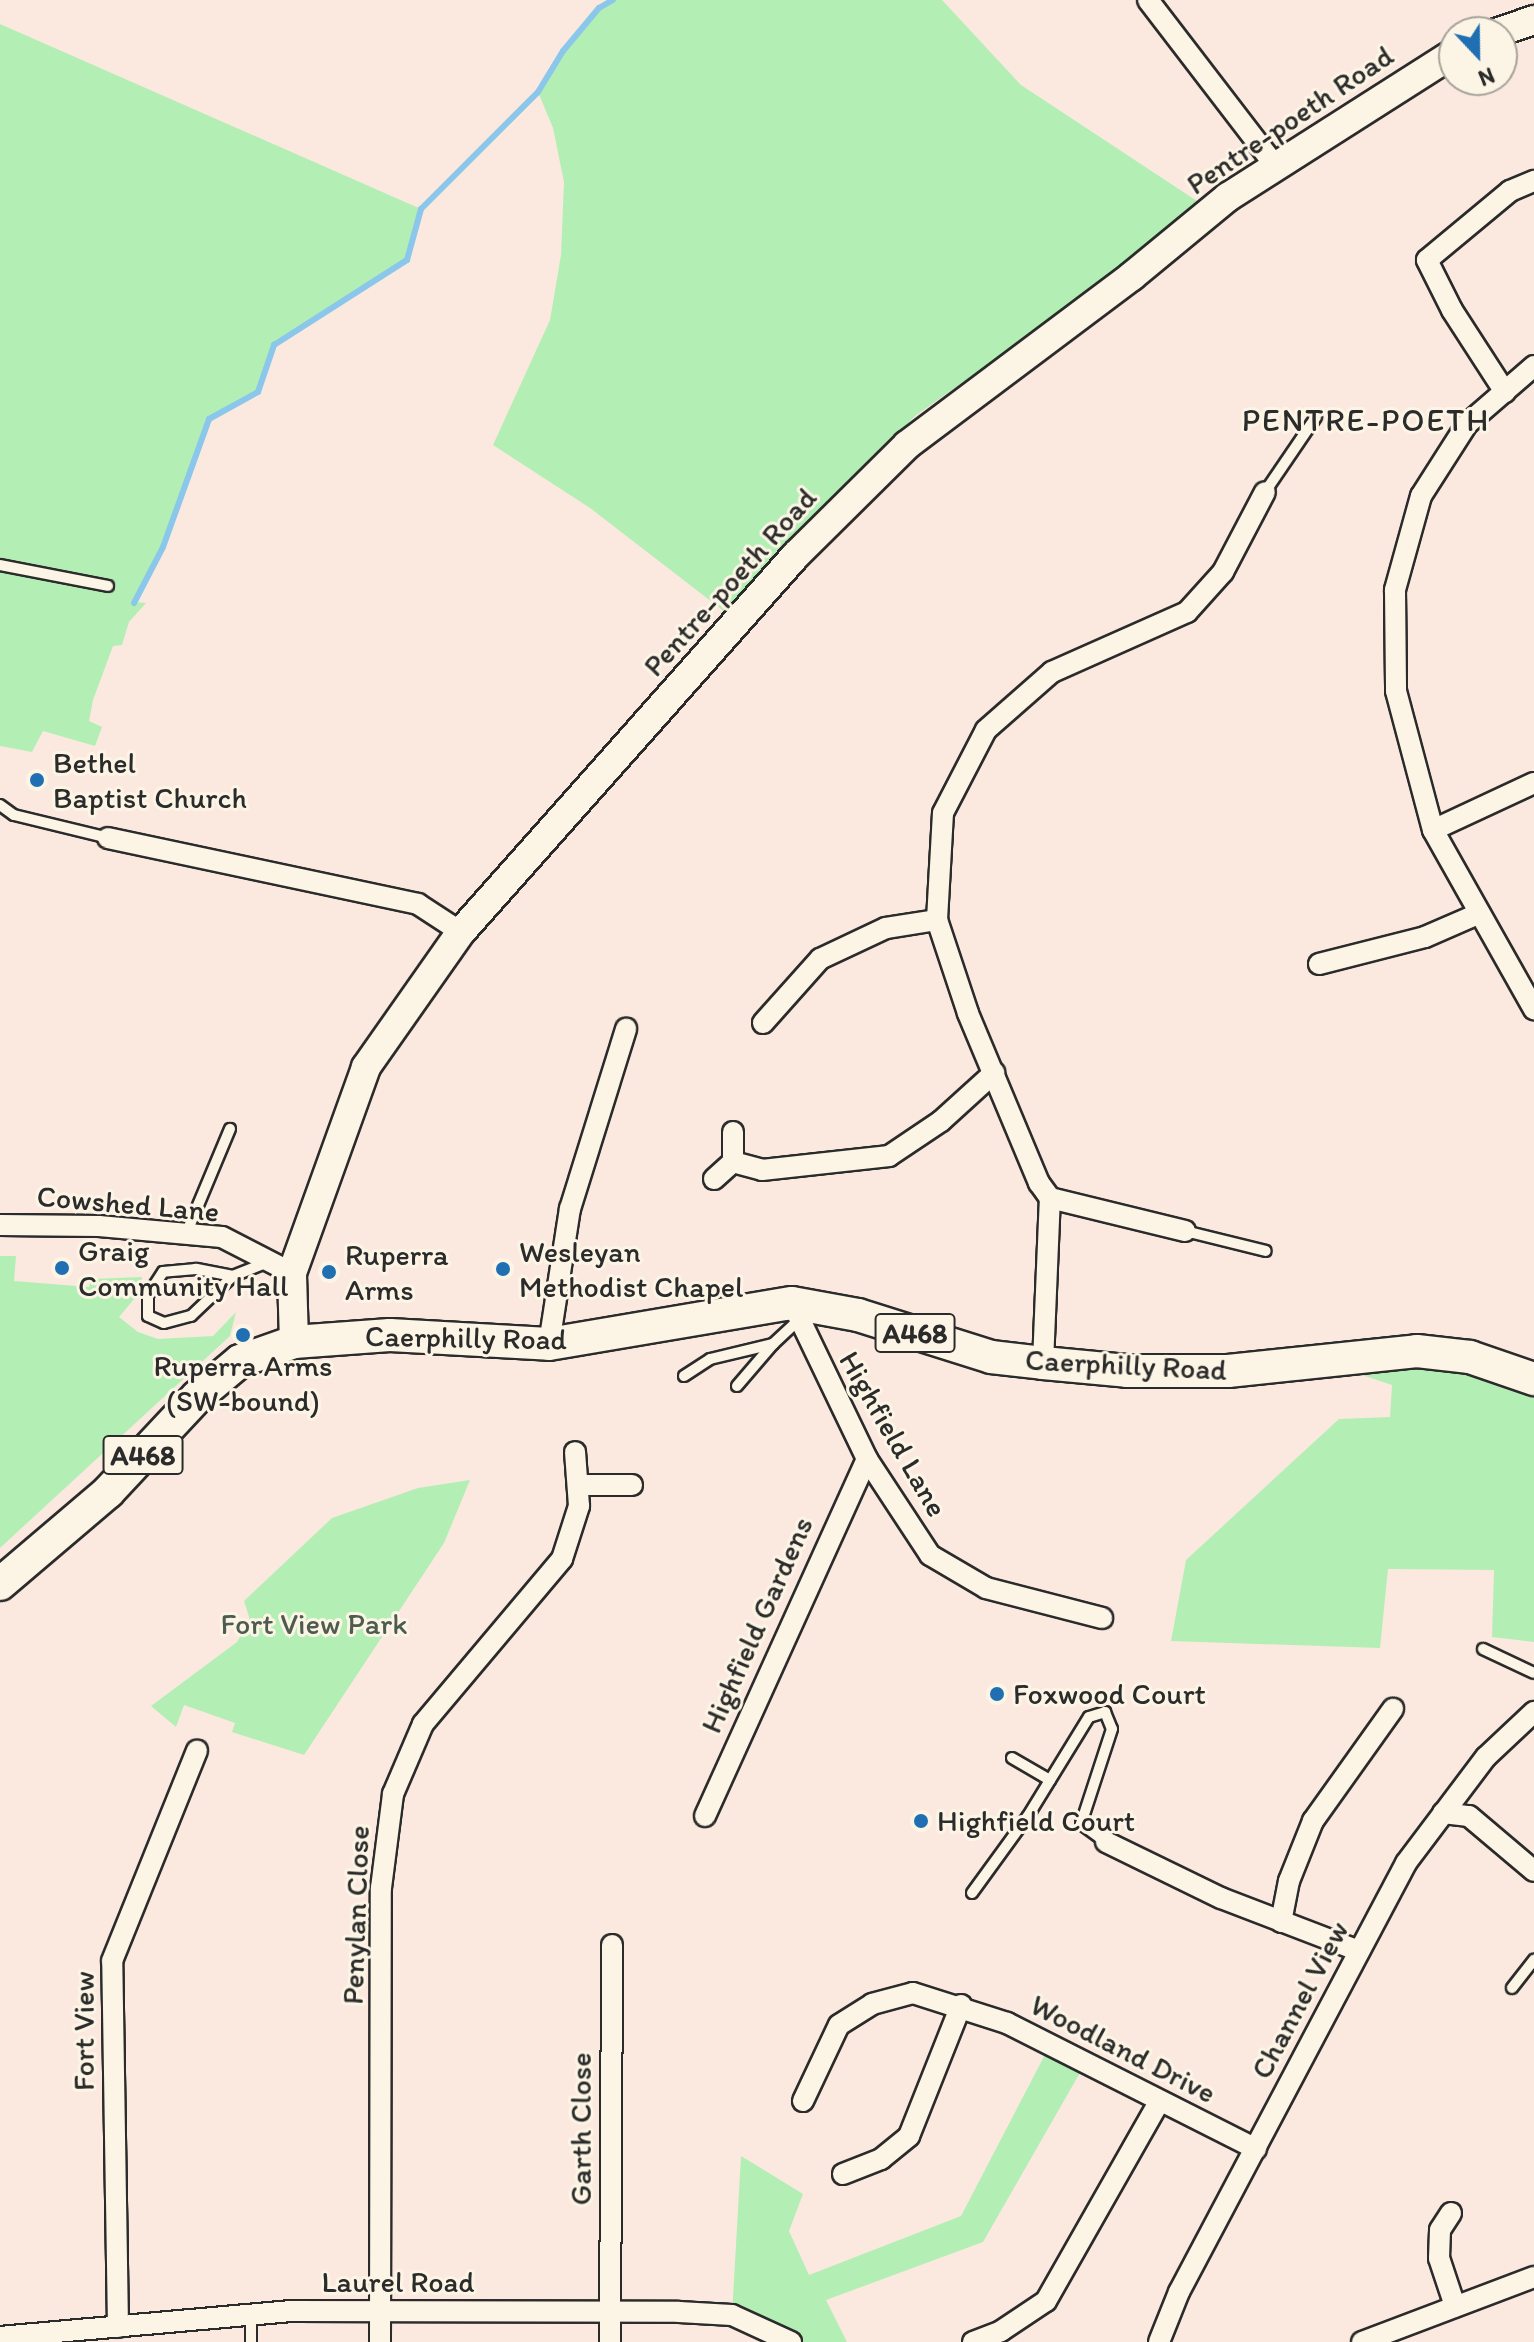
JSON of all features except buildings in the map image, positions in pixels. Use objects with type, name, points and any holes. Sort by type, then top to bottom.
[{"type":"main road","name":"Caerphilly Road","points":[[0,1584],[108,1492],[197,1397],[240,1361],[294,1342],[390,1335],[549,1344],[795,1311],[858,1315],[991,1357],[1127,1371],[1228,1371],[1417,1351],[1470,1357],[1534,1379]]},
{"type":"street","points":[[1148,0],[1274,164]]},
{"type":"street","name":"Pentre-poeth Road","points":[[294,1342],[280,1268],[366,1067],[461,932],[796,555],[907,445],[1274,164],[1438,63]]},
{"type":"street","points":[[1505,392],[1452,310],[1427,260],[1510,191],[1534,181]]},
{"type":"street","points":[[1534,366],[1467,424],[1421,496],[1395,590],[1396,691],[1433,830],[1534,1009]]},
{"type":"street","points":[[1043,1363],[1050,1198],[994,1073],[937,920],[943,813],[986,730],[1052,672],[1187,612],[1223,572],[1265,492]]},
{"type":"street","points":[[1433,830],[1534,783]]},
{"type":"street","points":[[108,838],[418,904],[461,932]]},
{"type":"street","points":[[1319,964],[1425,937],[1478,914]]},
{"type":"street","points":[[763,1023],[820,959],[886,928],[937,920]]},
{"type":"street","points":[[549,1344],[570,1209],[626,1029]]},
{"type":"street","points":[[733,1162],[777,1170],[889,1156],[941,1121],[994,1073]]},
{"type":"street","points":[[714,1179],[733,1162],[733,1132]]},
{"type":"street","points":[[1050,1198],[1185,1231]]},
{"type":"street","name":"Cowshed Lane","points":[[0,1225],[222,1237],[280,1268]]},
{"type":"street","name":"Highfield Lane","points":[[795,1311],[867,1459],[930,1555],[986,1588],[1102,1618]]},
{"type":"street","name":"Penylan Close","points":[[380,2342],[381,1888],[393,1794],[423,1724],[562,1559],[579,1506],[575,1452]]},
{"type":"street","name":"Highfield Gardens","points":[[705,1816],[867,1459]]},
{"type":"street","points":[[578,1485],[632,1485]]},
{"type":"street","points":[[1281,1922],[1289,1881],[1313,1821],[1393,1709]]},
{"type":"street","name":"Channel View","points":[[1159,2342],[1179,2292],[1406,1863],[1486,1757],[1534,1712]]},
{"type":"street","name":"Fort View","points":[[118,2327],[112,1961],[197,1751]]},
{"type":"street","points":[[1443,1813],[1469,1816],[1534,1871]]},
{"type":"street","points":[[1106,1842],[1281,1922],[1359,1951]]},
{"type":"street","name":"Garth Close","points":[[610,2342],[612,1945]]},
{"type":"street","name":"Woodland Drive","points":[[803,2101],[839,2025],[872,2004],[913,1993],[961,2005],[1256,2149]]},
{"type":"street","points":[[843,2174],[881,2159],[909,2136],[961,2005]]},
{"type":"street","points":[[973,2342],[1001,2331],[1046,2301],[1159,2102]]},
{"type":"street","points":[[1451,2213],[1440,2230],[1439,2258],[1455,2306]]},
{"type":"street","points":[[1362,2342],[1534,2277]]},
{"type":"street","name":"Laurel Road","points":[[0,2337],[251,2315],[380,2311],[732,2315],[791,2342]]},
{"type":"lane","points":[[1265,492],[1316,417]]},
{"type":"lane","points":[[0,565],[108,586]]},
{"type":"lane","points":[[0,805],[14,815],[108,838]]},
{"type":"lane","points":[[186,1234],[230,1129]]},
{"type":"lane","points":[[1185,1231],[1266,1251]]},
{"type":"lane","points":[[233,1276],[191,1316],[164,1323],[148,1316],[148,1295],[163,1272],[196,1269],[233,1276],[280,1268]]},
{"type":"lane","points":[[737,1386],[773,1344],[795,1311]]},
{"type":"lane","points":[[684,1376],[710,1359],[773,1344]]},
{"type":"lane","points":[[1483,1649],[1534,1673]]},
{"type":"lane","points":[[972,1893],[1089,1717],[1105,1712],[1112,1729],[1081,1824],[1106,1842]]},
{"type":"lane","points":[[1012,1758],[1050,1780]]},
{"type":"lane","points":[[1512,1988],[1534,1960]]},
{"type":"lane","points":[[251,2315],[251,2342]]},
{"type":"green space","points":[[613,0],[942,0],[1021,85],[1200,203],[1093,290],[915,416],[725,612],[590,508],[493,445],[550,320],[561,255],[564,182],[553,128],[538,92],[563,51],[599,8]]},
{"type":"green space","points":[[0,24],[421,209],[407,260],[274,345],[258,392],[209,419],[163,547],[134,602],[146,603],[129,622],[122,645],[113,646],[93,700],[89,721],[102,727],[95,746],[43,731],[32,752],[0,746]]},
{"type":"green space","points":[[0,1256],[16,1256],[14,1281],[89,1287],[91,1279],[142,1277],[139,1293],[119,1317],[138,1332],[158,1339],[213,1336],[236,1312],[230,1336],[0,1548]]},
{"type":"green space","points":[[1417,1351],[1534,1379],[1534,1642],[1492,1637],[1494,1570],[1388,1569],[1380,1648],[1171,1641],[1186,1560],[1339,1419],[1390,1417],[1392,1385],[1356,1373]]},
{"type":"green space","name":"Fort View Park","points":[[470,1480],[444,1543],[304,1755],[232,1732],[235,1723],[184,1705],[176,1727],[151,1706],[237,1642],[250,1620],[244,1601],[332,1518],[418,1488]]},
{"type":"green space","points":[[1050,2045],[1085,2064],[983,2242],[826,2300],[847,2342],[791,2342],[732,2315],[741,2156],[803,2194],[789,2231],[809,2275],[961,2216]]},
{"type":"waterway","points":[[134,603],[163,547],[209,419],[258,392],[274,345],[407,260],[421,209],[538,92],[563,51],[599,8],[613,0]]},
{"type":"place","name":"Bethel Baptist Church","points":[[37,780]]},
{"type":"place","name":"Graig Community Hall","points":[[62,1268]]},
{"type":"place","name":"Wesleyan Methodist Chapel","points":[[503,1269]]},
{"type":"place","name":"Ruperra Arms","points":[[329,1272]]},
{"type":"place","name":"Ruperra Arms (SW-bound)","points":[[243,1335]]},
{"type":"place","name":"Foxwood Court","points":[[997,1694]]},
{"type":"place","name":"Highfield Court","points":[[921,1821]]},
{"type":"district","name":"PENTRE-POETH","points":[[1366,420]]}]
